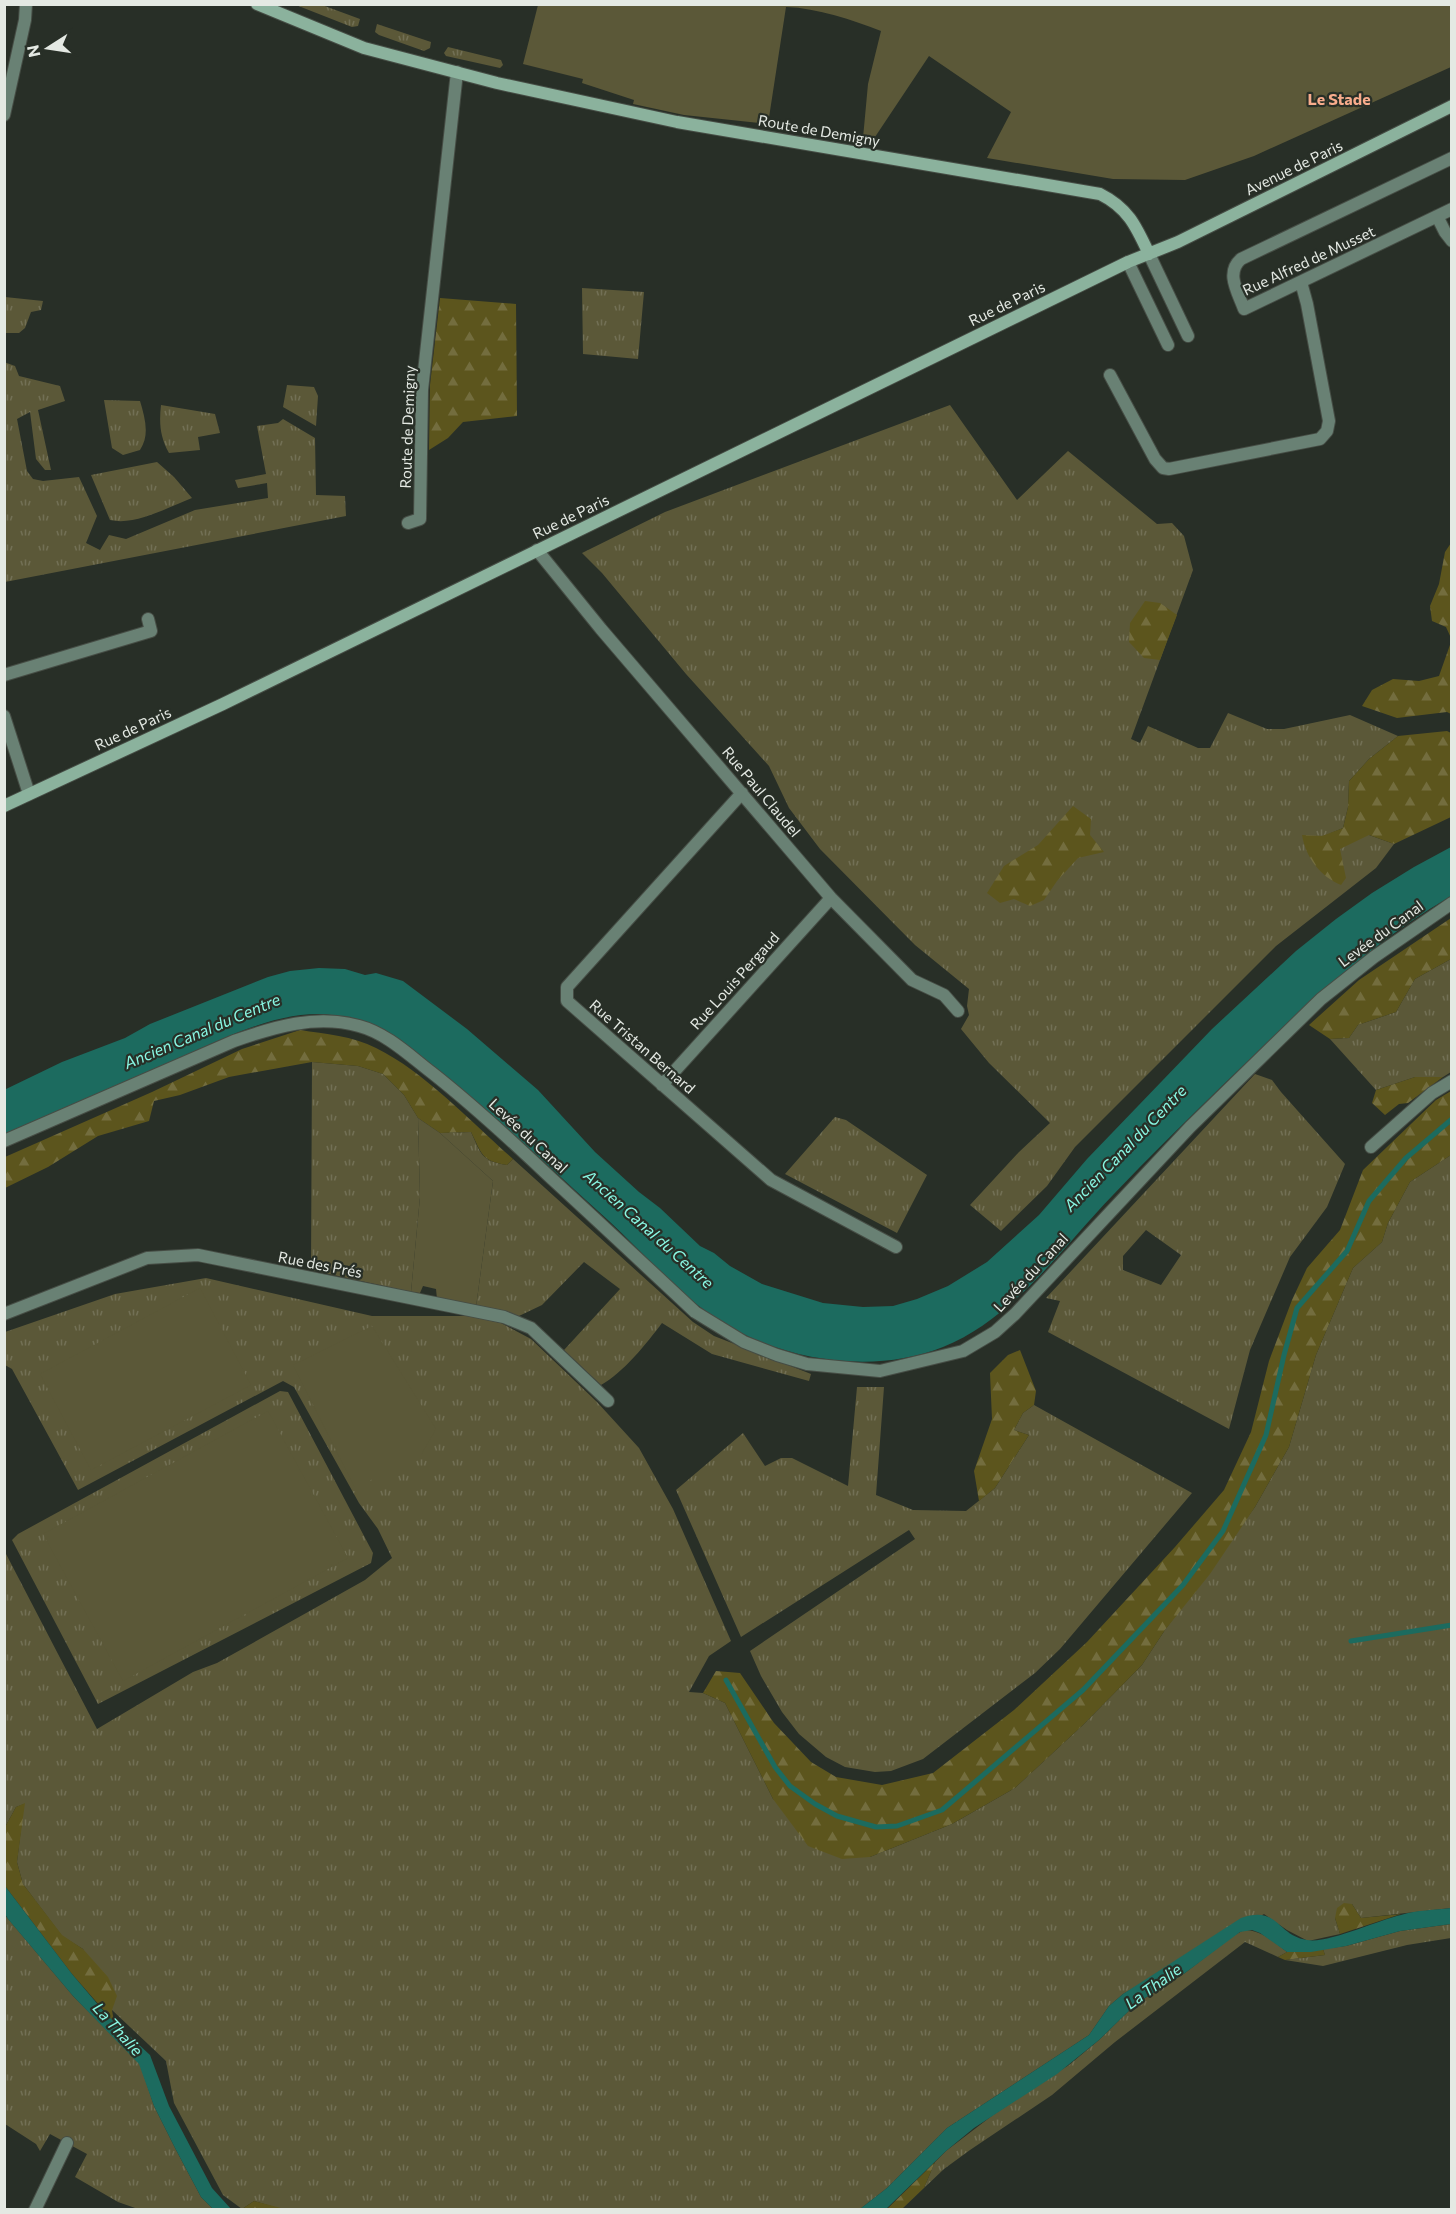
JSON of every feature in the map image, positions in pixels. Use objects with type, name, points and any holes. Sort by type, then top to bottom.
[{"type":"main road","name":"Route de Demigny","points":[[257,4],[364,48],[497,83],[677,122],[1100,194],[1115,202],[1127,213],[1149,254]]},
{"type":"main road","name":"Avenue de Paris","points":[[1149,254],[1178,242],[1452,106]]},
{"type":"main road","name":"Rue de Paris","points":[[4,806],[223,704],[1128,261],[1149,254]]},
{"type":"street","points":[[4,116],[25,20],[26,4]]},
{"type":"street","name":"Route de Demigny","points":[[408,523],[420,519],[422,390],[456,72]]},
{"type":"street","name":"Rue Alfred de Musset","points":[[1452,158],[1241,259],[1234,265],[1235,286],[1244,309],[1452,209]]},
{"type":"street","points":[[1437,216],[1452,241]]},
{"type":"street","points":[[1149,254],[1188,336]]},
{"type":"street","points":[[1128,261],[1168,345]]},
{"type":"street","points":[[1110,375],[1155,459],[1163,468],[1169,470],[1320,440],[1327,431],[1329,421],[1301,282]]},
{"type":"street","name":"Rue Paul Claudel","points":[[537,550],[831,898],[912,980],[945,995],[958,1011]]},
{"type":"street","points":[[4,675],[151,631],[148,619]]},
{"type":"street","points":[[4,716],[29,794]]},
{"type":"street","name":"Rue Tristan Bernard","points":[[742,793],[567,987],[567,1001],[771,1180],[896,1247]]},
{"type":"street","name":"Rue Louis Pergaud","points":[[662,1085],[831,898]]},
{"type":"street","name":"Levée du Canal","points":[[4,1141],[234,1041],[272,1028],[301,1022],[357,1025],[376,1032],[468,1101],[695,1312],[717,1327],[744,1342],[807,1364],[880,1371],[963,1351],[995,1332],[1015,1314],[1190,1127],[1321,999],[1374,957],[1452,903]]},
{"type":"street","points":[[1371,1148],[1432,1093],[1452,1081]]},
{"type":"street","name":"Rue des Prés","points":[[4,1314],[147,1258],[198,1255],[504,1317],[531,1328],[608,1401]]},
{"type":"street","points":[[35,2210],[67,2143]]},
{"type":"green space","points":[[296,5],[322,5],[360,19],[358,26],[352,27]]},
{"type":"green space","points":[[538,5],[1451,5],[1451,67],[1254,156],[1185,180],[1113,179],[987,158],[1011,112],[929,56],[873,140],[863,138],[868,84],[881,31],[847,19],[822,12],[786,7],[768,124],[684,115],[633,104],[634,100],[582,83],[583,79],[523,64]]},
{"type":"green space","points":[[377,24],[431,42],[430,48],[424,51],[379,35],[375,32]]},
{"type":"green space","points":[[448,47],[501,60],[503,65],[500,68],[446,56],[444,53]]},
{"type":"green space","points":[[582,288],[644,292],[638,359],[583,354]]},
{"type":"green space","points":[[5,297],[43,301],[41,310],[31,312],[25,328],[19,333],[5,333]]},
{"type":"green space","points":[[440,298],[516,304],[517,416],[463,422],[448,438],[429,450],[430,385]]},
{"type":"green space","points":[[4,362],[15,366],[19,376],[60,386],[65,401],[38,410],[51,470],[45,470],[36,459],[30,412],[17,419],[27,471],[33,479],[43,481],[79,477],[97,516],[86,543],[100,550],[109,535],[126,539],[195,510],[268,498],[267,483],[238,488],[235,480],[266,474],[257,426],[278,423],[283,419],[315,438],[316,495],[345,496],[346,516],[5,582]]},
{"type":"green space","points":[[287,385],[314,387],[318,396],[316,426],[283,407]]},
{"type":"green space","points":[[104,400],[140,401],[146,432],[140,450],[123,455],[112,448]]},
{"type":"green space","points":[[161,405],[215,414],[220,433],[198,437],[200,450],[169,453],[161,430]]},
{"type":"green space","points":[[950,405],[1017,500],[1068,451],[1157,524],[1172,523],[1184,536],[1193,570],[1131,739],[1140,743],[1148,726],[1198,748],[1210,748],[1228,713],[1267,729],[1284,729],[1350,715],[1398,736],[1369,759],[1349,781],[1348,807],[1343,828],[1331,833],[1369,835],[1394,844],[1376,868],[1276,946],[1075,1147],[1047,1186],[1001,1231],[970,1205],[1019,1152],[1050,1123],[989,1063],[961,1029],[969,1015],[967,1006],[969,989],[915,945],[820,849],[789,808],[769,766],[686,674],[602,573],[582,553],[665,512]]},
{"type":"green space","points":[[157,462],[192,498],[141,518],[110,520],[91,475]]},
{"type":"green space","points":[[1451,543],[1451,638],[1446,627],[1432,621],[1430,606],[1439,584],[1445,552]]},
{"type":"green space","points":[[1145,601],[1160,603],[1177,615],[1160,660],[1144,658],[1129,642],[1130,623]]},
{"type":"green space","points":[[1451,642],[1451,714],[1447,712],[1397,718],[1362,706],[1372,690],[1393,679],[1419,681],[1439,676]]},
{"type":"green space","points":[[1447,731],[1451,733],[1451,817],[1394,844],[1369,835],[1340,849],[1346,878],[1341,885],[1320,871],[1307,851],[1302,835],[1322,836],[1343,828],[1348,807],[1349,781],[1369,759],[1398,736]]},
{"type":"green space","points":[[1073,806],[1091,819],[1090,835],[1104,852],[1078,858],[1057,881],[1044,900],[1030,906],[1014,899],[1000,903],[987,893],[1004,866],[1038,845]]},
{"type":"green space","points":[[1451,918],[1451,959],[1415,979],[1396,1012],[1358,1025],[1349,1038],[1330,1039],[1309,1025],[1359,980]]},
{"type":"green space","points":[[1451,959],[1451,1072],[1443,1077],[1415,1077],[1376,1090],[1330,1039],[1349,1038],[1358,1025],[1396,1012],[1415,979]]},
{"type":"green space","points":[[300,1030],[358,1041],[394,1058],[430,1084],[513,1159],[507,1165],[487,1159],[480,1151],[471,1132],[440,1133],[418,1118],[404,1095],[383,1074],[358,1066],[312,1062],[229,1077],[180,1095],[154,1101],[149,1121],[98,1136],[48,1167],[5,1188],[5,1157],[152,1092],[242,1049]]},
{"type":"green space","points":[[312,1062],[358,1066],[383,1074],[404,1095],[418,1118],[420,1197],[411,1292],[311,1270]]},
{"type":"green space","points":[[1255,1074],[1272,1080],[1345,1164],[1327,1207],[1290,1257],[1250,1350],[1229,1429],[1048,1332],[1060,1301],[1046,1298]],"holes":[[[1146,1230],[1181,1255],[1161,1285],[1123,1270],[1123,1256]]]},
{"type":"green space","points":[[1415,1077],[1443,1077],[1408,1103],[1399,1104],[1385,1115],[1372,1103],[1376,1090]]},
{"type":"green space","points":[[1451,1091],[1451,1155],[1410,1182],[1388,1223],[1382,1242],[1353,1268],[1316,1355],[1289,1447],[1255,1507],[1210,1574],[1165,1630],[1142,1665],[1083,1725],[1015,1788],[952,1824],[870,1857],[842,1859],[808,1846],[773,1799],[725,1703],[703,1693],[716,1671],[740,1673],[774,1723],[811,1762],[836,1777],[882,1785],[933,1773],[1014,1710],[1087,1642],[1224,1490],[1251,1432],[1269,1361],[1307,1268],[1340,1230],[1363,1170],[1436,1100]]},
{"type":"green space","points":[[835,1117],[846,1120],[927,1175],[897,1233],[785,1174]]},
{"type":"green space","points":[[418,1118],[440,1133],[493,1181],[476,1307],[437,1299],[436,1289],[423,1286],[420,1293],[411,1292],[420,1197]]},
{"type":"green space","points":[[471,1132],[480,1151],[487,1159],[507,1165],[513,1159],[693,1322],[714,1336],[811,1374],[809,1381],[712,1354],[662,1323],[626,1365],[601,1385],[564,1350],[620,1289],[584,1262],[542,1305],[519,1316],[476,1307],[493,1181],[440,1133]]},
{"type":"green space","points":[[1451,1155],[1451,1908],[1361,1918],[1352,1904],[1335,1918],[1340,1934],[1308,1941],[1264,1914],[1123,1994],[1109,2006],[1089,2035],[947,2128],[887,2188],[860,2209],[285,2210],[254,2201],[242,2209],[223,2195],[174,2103],[166,2061],[112,2010],[83,1949],[62,1936],[23,1884],[17,1862],[24,1804],[16,1807],[5,1827],[5,1552],[97,1729],[193,1672],[217,1663],[365,1580],[392,1558],[378,1529],[359,1503],[294,1387],[283,1381],[78,1490],[12,1369],[5,1365],[5,1332],[115,1294],[206,1278],[372,1316],[469,1316],[501,1323],[531,1339],[597,1402],[639,1448],[673,1509],[731,1641],[709,1656],[689,1692],[703,1693],[725,1703],[773,1799],[870,1857],[952,1824],[1015,1788],[1083,1725],[1142,1665],[1255,1507],[1289,1447],[1316,1355],[1353,1268],[1382,1242],[1388,1223],[1410,1182]]},
{"type":"green space","points":[[200,1288],[251,1385],[91,1470],[40,1374]]},
{"type":"green space","points":[[372,1326],[436,1429],[421,1455],[355,1488],[293,1365]]},
{"type":"green space","points":[[1020,1350],[1036,1391],[1034,1405],[1023,1413],[1014,1430],[1029,1435],[995,1488],[979,1501],[974,1471],[992,1419],[990,1373],[1008,1355]]},
{"type":"green space","points":[[857,1387],[884,1387],[876,1495],[913,1510],[966,1511],[995,1488],[1029,1435],[1014,1430],[1023,1413],[1034,1405],[1192,1493],[1060,1649],[1035,1673],[923,1759],[891,1771],[875,1772],[845,1767],[826,1757],[799,1734],[782,1712],[761,1676],[750,1651],[915,1539],[909,1530],[741,1637],[676,1490],[743,1433],[765,1466],[781,1458],[792,1458],[848,1486]]},
{"type":"green space","points":[[280,1391],[288,1392],[373,1553],[371,1563],[98,1704],[12,1540],[18,1534]]},
{"type":"green space","points":[[268,1411],[348,1558],[123,1681],[43,1534]]},
{"type":"green space","points":[[25,1803],[17,1862],[23,1884],[62,1935],[83,1949],[108,1977],[117,1996],[112,2010],[114,2022],[72,1974],[5,1886],[5,1827],[16,1807]]},
{"type":"green space","points":[[1344,1903],[1352,1904],[1361,1918],[1401,1914],[1340,1934],[1335,1918],[1337,1908]]},
{"type":"green space","points":[[4,1914],[73,1996],[140,2064],[154,2106],[175,2148],[201,2197],[213,2209],[138,2209],[118,2202],[75,2177],[87,2154],[50,2134],[40,2151],[36,2144],[5,2124]]},
{"type":"green space","points":[[1451,1924],[1451,1938],[1407,1945],[1323,1966],[1285,1960],[1325,1955],[1323,1949],[1346,1946],[1400,1931]]},
{"type":"green space","points":[[1244,1930],[1262,1934],[1287,1952],[1278,1957],[1245,1942],[1115,2042],[1052,2095],[970,2150],[944,2169],[924,2188],[935,2162],[946,2151],[993,2115],[1069,2065],[1137,2003],[1185,1973]]},
{"type":"green space","points":[[1323,1949],[1325,1955],[1285,1960],[1278,1957],[1287,1952]]},
{"type":"green space","points":[[935,2162],[924,2188],[902,2209],[886,2210]]},
{"type":"green space","points":[[254,2201],[285,2209],[242,2209]]},
{"type":"water","name":"Ancien Canal du Centre","points":[[1451,847],[1451,896],[1420,915],[1361,958],[1252,1056],[1113,1195],[1014,1301],[968,1335],[943,1347],[914,1356],[884,1361],[852,1362],[821,1358],[790,1352],[760,1342],[732,1328],[681,1291],[609,1221],[450,1080],[405,1045],[356,1020],[318,1014],[300,1015],[263,1024],[227,1037],[5,1135],[4,1090],[62,1062],[125,1038],[150,1024],[268,977],[290,971],[319,968],[345,969],[365,975],[376,973],[403,981],[467,1029],[538,1090],[595,1152],[639,1192],[660,1208],[700,1246],[714,1253],[730,1266],[762,1284],[823,1303],[863,1307],[893,1306],[948,1286],[987,1262],[1039,1215],[1087,1159],[1212,1029],[1296,951],[1372,893]]},
{"type":"water","name":"La Thalie","points":[[5,1886],[72,1974],[106,2014],[150,2055],[169,2106],[212,2188],[231,2209],[213,2209],[201,2197],[154,2106],[139,2064],[73,1996],[8,1919],[5,1914]]},
{"type":"water","name":"La Thalie","points":[[1451,1908],[1451,1924],[1400,1931],[1346,1946],[1311,1952],[1287,1952],[1260,1933],[1252,1930],[1240,1932],[1185,1973],[1137,2003],[1099,2040],[1057,2074],[974,2128],[946,2151],[886,2209],[860,2209],[887,2188],[947,2128],[1089,2035],[1109,2006],[1123,1994],[1241,1918],[1263,1915],[1297,1937],[1316,1940],[1340,1935],[1407,1913]]},
{"type":"waterway","points":[[726,1680],[775,1767],[790,1786],[815,1804],[837,1816],[876,1827],[897,1826],[942,1810],[1083,1690],[1183,1585],[1223,1531],[1266,1435],[1297,1308],[1347,1251],[1369,1201],[1406,1158],[1452,1119]]},
{"type":"waterway","points":[[1351,1641],[1452,1625]]},
{"type":"district","name":"Le Stade","points":[[1339,99]]}]
